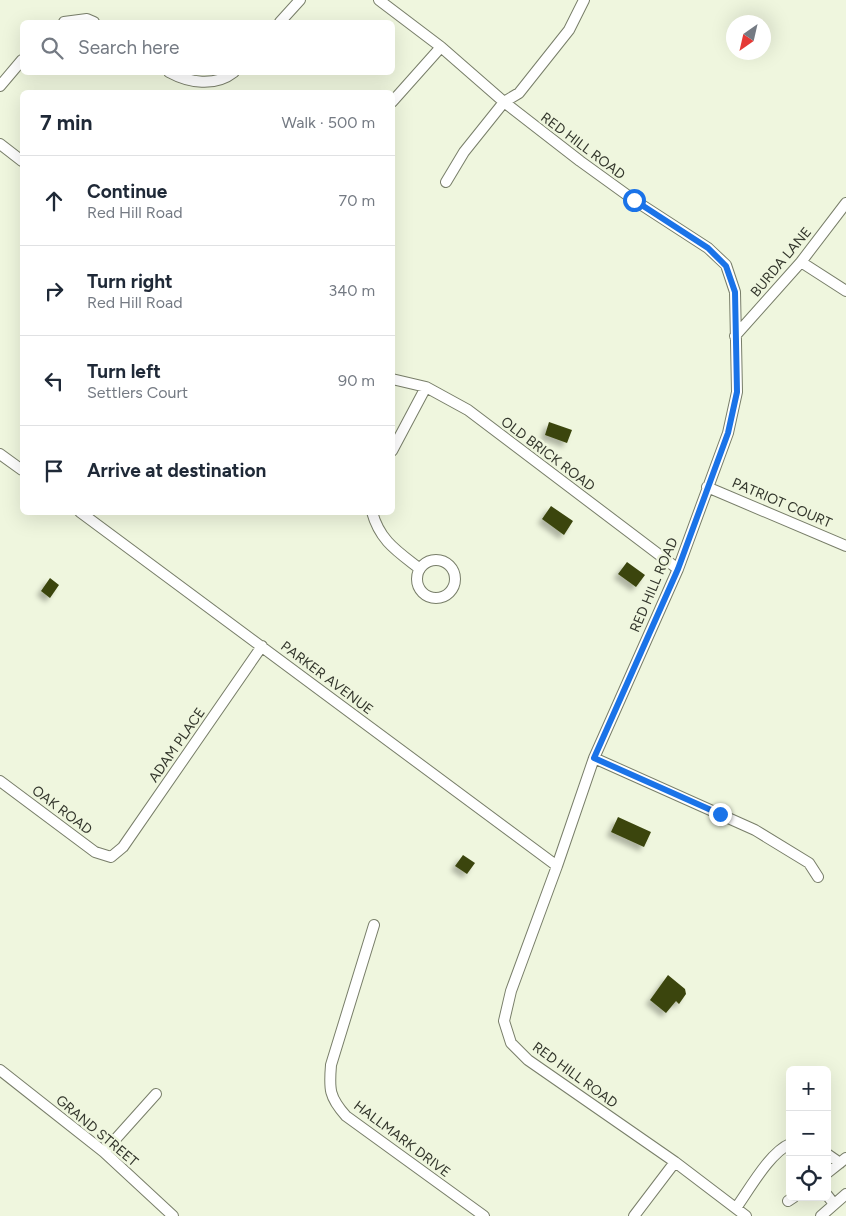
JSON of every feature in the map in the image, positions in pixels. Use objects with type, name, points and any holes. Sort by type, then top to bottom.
[{"type":"street","points":[[282,20],[300,0]]},
{"type":"street","points":[[446,182],[464,152],[504,102],[519,93],[569,30],[584,0]]},
{"type":"street","name":"RED HILL ROAD","points":[[385,2],[441,47],[504,102],[634,200],[708,248],[726,266],[735,292],[737,392],[728,433],[678,569],[594,758],[558,866],[511,992],[504,1021],[511,1043],[532,1063],[675,1162],[746,1216]]},
{"type":"street","points":[[395,99],[441,47]]},
{"type":"street","points":[[0,86],[20,62]]},
{"type":"street","points":[[174,75],[180,79],[198,83],[227,78],[230,75]]},
{"type":"street","points":[[0,144],[20,159]]},
{"type":"street","name":"BURDA LANE","points":[[735,336],[801,262],[846,203]]},
{"type":"street","points":[[801,262],[846,291]]},
{"type":"street","name":"OLD BRICK ROAD","points":[[395,380],[426,387],[468,410],[678,569]]},
{"type":"street","points":[[395,446],[426,387]]},
{"type":"street","points":[[0,454],[20,469]]},
{"type":"street","name":"PATRIOT COURT","points":[[707,487],[846,546]]},
{"type":"street","name":"PARKER AVENUE","points":[[84,515],[558,866]]},
{"type":"street","points":[[373,515],[376,528],[388,545],[420,569]]},
{"type":"street","name":"ADAM PLACE","points":[[111,857],[123,847],[262,646]]},
{"type":"street","points":[[594,758],[756,830],[809,863],[818,877]]},
{"type":"street","name":"OAK ROAD","points":[[0,781],[95,852],[111,857]]},
{"type":"street","name":"HALLMARK DRIVE","points":[[374,925],[331,1065],[329,1088],[336,1105],[346,1116],[484,1216]]},
{"type":"street","name":"GRAND STREET","points":[[0,1070],[104,1152],[173,1216]]},
{"type":"street","points":[[104,1152],[156,1094]]},
{"type":"street","points":[[736,1208],[772,1160],[786,1147]]},
{"type":"street","points":[[831,1156],[843,1160]]},
{"type":"street","points":[[831,1170],[843,1160]]},
{"type":"street","points":[[634,1216],[675,1162]]},
{"type":"street","points":[[821,1216],[846,1194]]},
{"type":"street","points":[[831,1200],[834,1204]]},
{"type":"building","points":[[549,422],[572,430],[567,443],[545,435]]},
{"type":"building","points":[[551,506],[573,521],[564,535],[542,519]]},
{"type":"building","points":[[627,562],[645,575],[636,587],[618,574]]},
{"type":"building","points":[[50,578],[59,585],[50,598],[41,591]]},
{"type":"building","points":[[618,817],[651,832],[644,847],[611,832]]},
{"type":"building","points":[[463,855],[475,863],[467,874],[455,866]]},
{"type":"building","points":[[668,975],[685,989],[686,994],[679,1004],[676,1001],[666,1013],[650,1000]]},
{"type":"route","points":[[634,200],[708,248],[726,266],[735,292],[737,392],[728,433],[678,569],[594,758],[720,814]]}]
